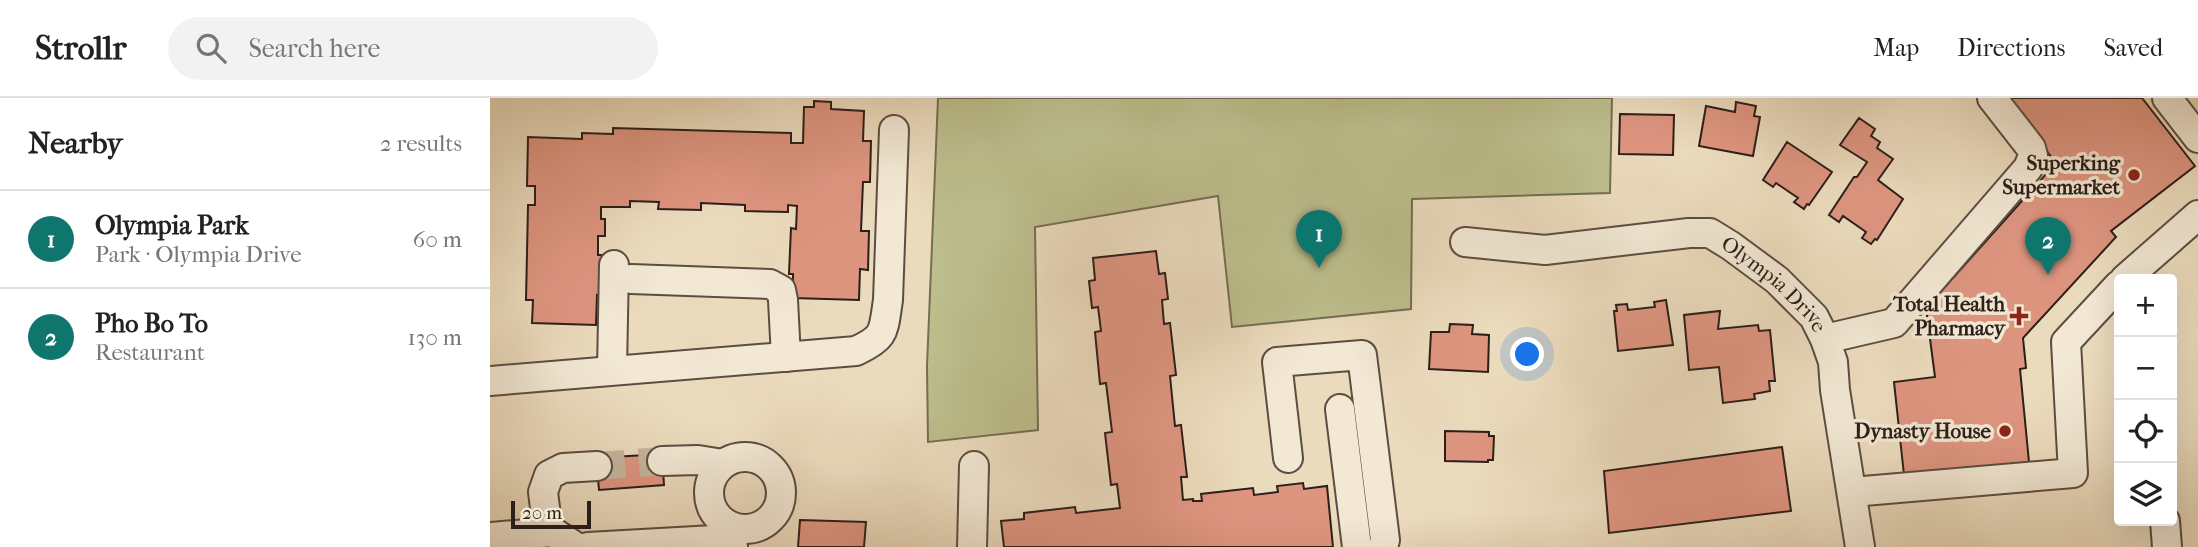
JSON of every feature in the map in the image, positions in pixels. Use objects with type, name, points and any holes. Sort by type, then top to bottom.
[{"type":"street","points":[[1825,339],[1894,323],[2028,168],[2034,156],[2031,148],[1992,98]]},
{"type":"street","points":[[2167,98],[2198,138]]},
{"type":"street","points":[[490,381],[856,351],[876,341],[884,327],[888,300],[894,130]]},
{"type":"street","points":[[2133,274],[2198,215]]},
{"type":"street","name":"Olympia Drive","points":[[1465,242],[1545,250],[1689,233],[1710,233],[1777,280],[1814,317],[1833,362],[1860,547]]},
{"type":"street","points":[[612,370],[623,272],[771,284],[781,290],[786,356]]},
{"type":"street","points":[[1852,492],[2073,473],[2066,342],[2114,293]]},
{"type":"street","points":[[1288,458],[1277,362],[1362,355],[1385,540],[1383,547]]},
{"type":"street","points":[[1340,409],[1357,547]]},
{"type":"street","points":[[588,547],[683,544],[734,538],[772,518],[778,509],[780,486],[777,476],[759,460],[747,457],[734,458],[723,464],[714,473],[709,485],[708,497],[712,509],[734,538]]},
{"type":"street","points":[[662,461],[698,460],[723,464]]},
{"type":"street","points":[[548,532],[543,492],[549,475],[563,468],[597,466]]},
{"type":"street","points":[[972,547],[974,466]]},
{"type":"street","points":[[2165,526],[2167,547]]},
{"type":"street","points":[[490,537],[553,532],[576,547]]},
{"type":"green space","points":[[938,98],[1612,98],[1610,193],[1412,199],[1411,309],[1232,327],[1218,196],[1035,227],[1038,430],[928,442],[927,366]]},
{"type":"building","points":[[2005,98],[2142,98],[2195,166],[2111,231],[2116,237],[2023,338],[2026,368],[2020,369],[2029,462],[1904,475],[1894,382],[1935,377],[1926,308],[2056,163]]},
{"type":"building","points":[[814,101],[831,102],[831,109],[864,111],[863,141],[871,141],[870,182],[863,182],[861,231],[869,231],[868,270],[860,269],[859,300],[793,298],[793,274],[789,274],[791,228],[796,229],[797,206],[788,205],[788,212],[745,211],[745,205],[701,203],[701,210],[658,209],[659,202],[630,201],[630,207],[601,207],[601,219],[605,219],[605,236],[598,236],[598,255],[604,255],[603,296],[597,295],[596,325],[532,323],[533,300],[526,300],[528,205],[535,205],[535,186],[527,186],[528,137],[582,139],[582,133],[613,134],[613,128],[791,133],[791,143],[803,143],[804,107],[814,107]]},
{"type":"building","points":[[1736,102],[1756,106],[1754,116],[1760,117],[1753,156],[1699,146],[1706,106],[1735,112]]},
{"type":"building","points":[[1620,114],[1674,115],[1673,155],[1619,154]]},
{"type":"building","points":[[1859,118],[1875,129],[1871,136],[1880,142],[1877,148],[1893,159],[1878,180],[1903,199],[1877,240],[1871,244],[1862,238],[1866,232],[1843,216],[1839,222],[1829,215],[1867,162],[1840,145]]},
{"type":"building","points":[[1787,142],[1832,172],[1804,209],[1794,202],[1798,198],[1776,183],[1773,187],[1763,180]]},
{"type":"building","points":[[1156,251],[1159,274],[1165,273],[1168,299],[1162,300],[1164,324],[1170,323],[1176,375],[1170,376],[1175,426],[1181,425],[1187,477],[1181,477],[1183,500],[1202,501],[1201,494],[1253,488],[1254,495],[1278,492],[1277,486],[1303,483],[1304,489],[1327,486],[1333,547],[1004,547],[1001,521],[1024,519],[1024,513],[1075,507],[1076,513],[1120,508],[1117,484],[1111,485],[1105,433],[1112,432],[1106,383],[1100,384],[1095,332],[1101,331],[1098,307],[1092,308],[1089,281],[1095,280],[1093,258]]},
{"type":"building","points":[[1666,300],[1673,345],[1618,351],[1614,311],[1617,311],[1616,305],[1627,304],[1628,310],[1655,307],[1654,302]]},
{"type":"building","points":[[1720,311],[1718,329],[1758,325],[1759,331],[1770,330],[1775,381],[1769,381],[1770,391],[1754,394],[1755,399],[1723,403],[1719,367],[1689,370],[1684,315]]},
{"type":"building","points":[[1450,324],[1473,325],[1472,334],[1489,335],[1488,372],[1429,369],[1431,332],[1449,332]]},
{"type":"building","points":[[1445,431],[1489,432],[1489,436],[1494,436],[1493,460],[1445,461]]},
{"type":"building","points":[[1782,447],[1791,511],[1609,533],[1604,471]]},
{"type":"building","points":[[662,454],[664,485],[599,490],[596,458]]},
{"type":"building","points":[[800,520],[866,522],[864,547],[798,547]]},
{"type":"tunnel","points":[[597,466],[662,461]]},
{"type":"place","name":"Superking Supermarket","points":[[2134,175]]},
{"type":"place","name":"Olympia Park","points":[[1319,268]]},
{"type":"place","name":"Pho Bo To","points":[[2048,275]]},
{"type":"place","name":"Total Health Pharmacy","points":[[2019,316]]},
{"type":"place","name":"Dynasty House","points":[[2005,431]]}]
